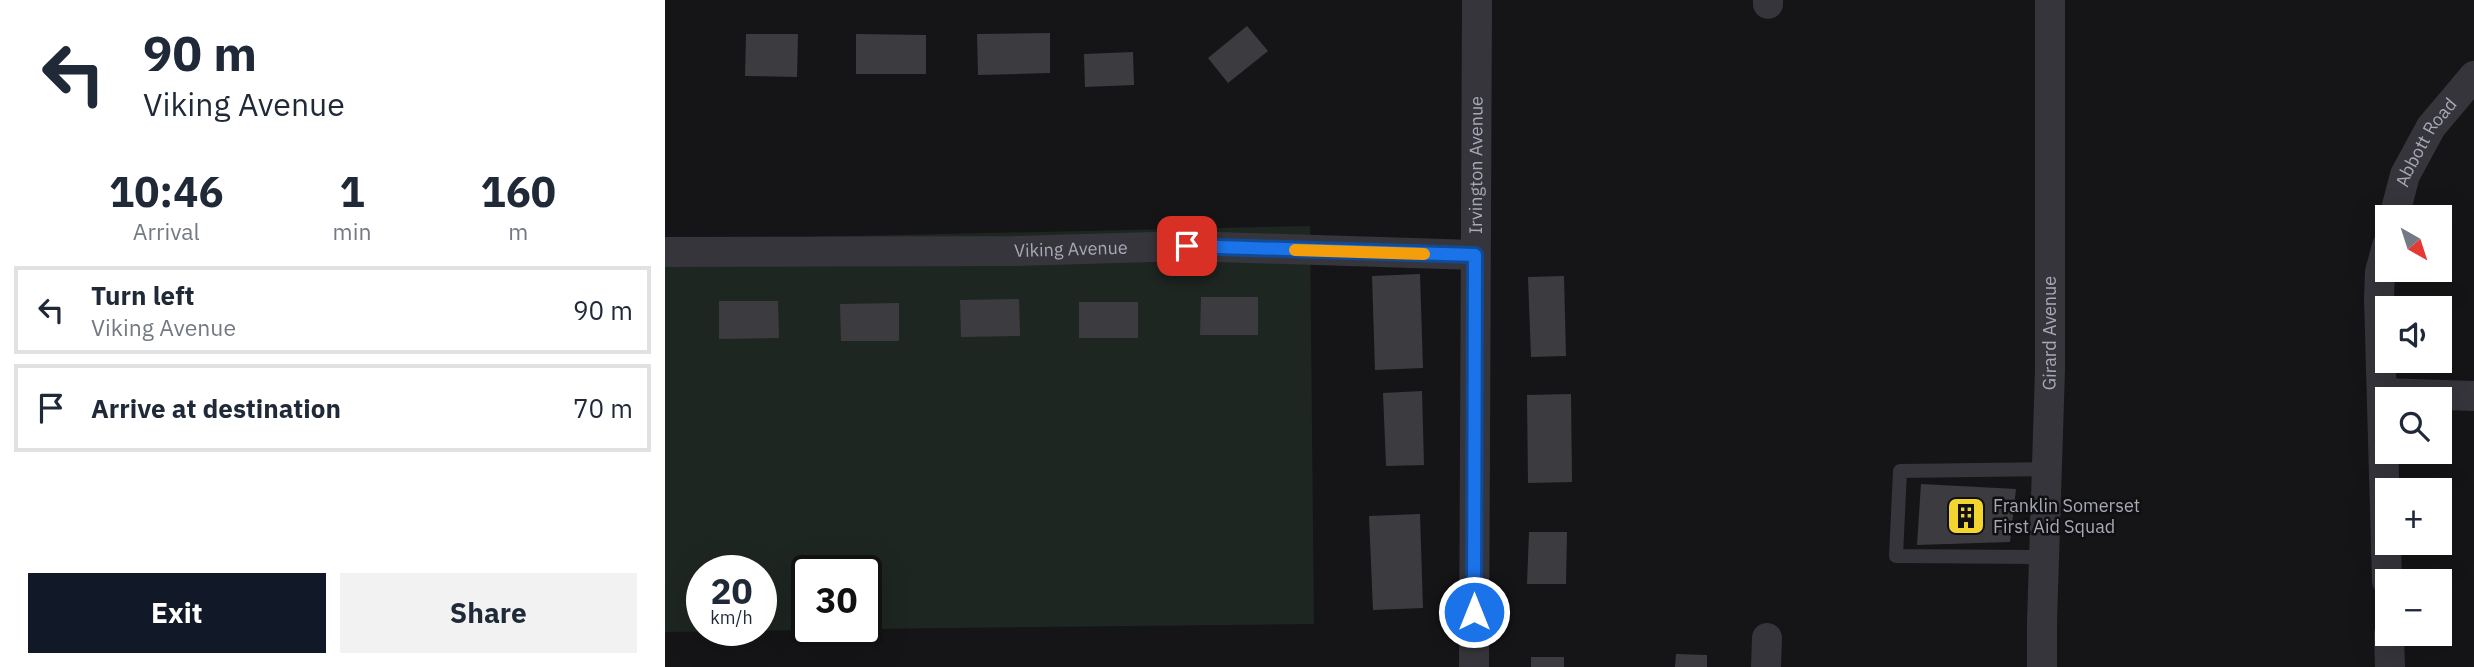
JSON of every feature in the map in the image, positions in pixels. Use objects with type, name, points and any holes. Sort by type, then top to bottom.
[{"type":"street","name":"Irvington Avenue","points":[[1474,667],[1477,0]]},
{"type":"street","name":"Girard Avenue","points":[[2042,667],[2050,357],[2050,0]]},
{"type":"street","name":"Abbott Road","points":[[2397,205],[2405,175],[2431,127],[2474,76]]},
{"type":"street","name":"Viking Avenue","points":[[665,252],[1014,251],[1187,246],[1475,255]]},
{"type":"street","points":[[2380,282],[2382,387]]},
{"type":"street","points":[[2452,395],[2474,396]]},
{"type":"street","points":[[2384,464],[2387,569]]},
{"type":"street","points":[[2389,646],[2390,667]]},
{"type":"lane","points":[[2044,557],[1896,556],[1900,471],[2047,469]]},
{"type":"shaded area","points":[[1310,226],[1314,624],[882,629],[882,555],[791,555],[791,630],[777,630],[777,555],[686,555],[686,632],[665,632],[665,240]]},
{"type":"building","points":[[1247,26],[1268,51],[1228,83],[1208,58]]},
{"type":"building","points":[[1050,33],[1050,73],[978,75],[977,34]]},
{"type":"building","points":[[746,34],[798,34],[797,77],[745,76]]},
{"type":"building","points":[[856,34],[926,35],[926,74],[856,74]]},
{"type":"building","points":[[1133,52],[1134,85],[1085,87],[1084,54]]},
{"type":"building","points":[[1420,274],[1423,368],[1375,370],[1372,276]]},
{"type":"building","points":[[1564,276],[1566,356],[1531,357],[1528,277]]},
{"type":"building","points":[[1201,297],[1258,297],[1258,335],[1200,335]]},
{"type":"building","points":[[1019,299],[1020,336],[961,337],[960,300]]},
{"type":"building","points":[[719,301],[778,301],[779,338],[719,339]]},
{"type":"building","points":[[1079,302],[1138,302],[1138,338],[1079,338]]},
{"type":"building","points":[[899,303],[899,341],[841,341],[840,304]]},
{"type":"building","points":[[1422,391],[1424,465],[1386,466],[1383,393]]},
{"type":"building","points":[[1571,394],[1572,482],[1528,483],[1527,395]]},
{"type":"building","name":"Franklin Somerset First Aid Squad","points":[[1921,484],[2016,489],[2010,542],[1917,545]]},
{"type":"building","points":[[1420,514],[1423,608],[1373,610],[1369,516]]},
{"type":"building","points":[[1529,532],[1567,532],[1566,584],[1527,584]]},
{"type":"building","points":[[1676,654],[1707,655],[1707,667],[1675,667]]},
{"type":"building","points":[[1531,657],[1564,657],[1564,667],[1531,667]]},
{"type":"slow traffic","points":[[1295,250],[1424,254]]},
{"type":"place","name":"Franklin Somerset First Aid Squad","points":[[1966,516]]},
{"type":"route","points":[[1187,246],[1475,255],[1474,612]]}]
